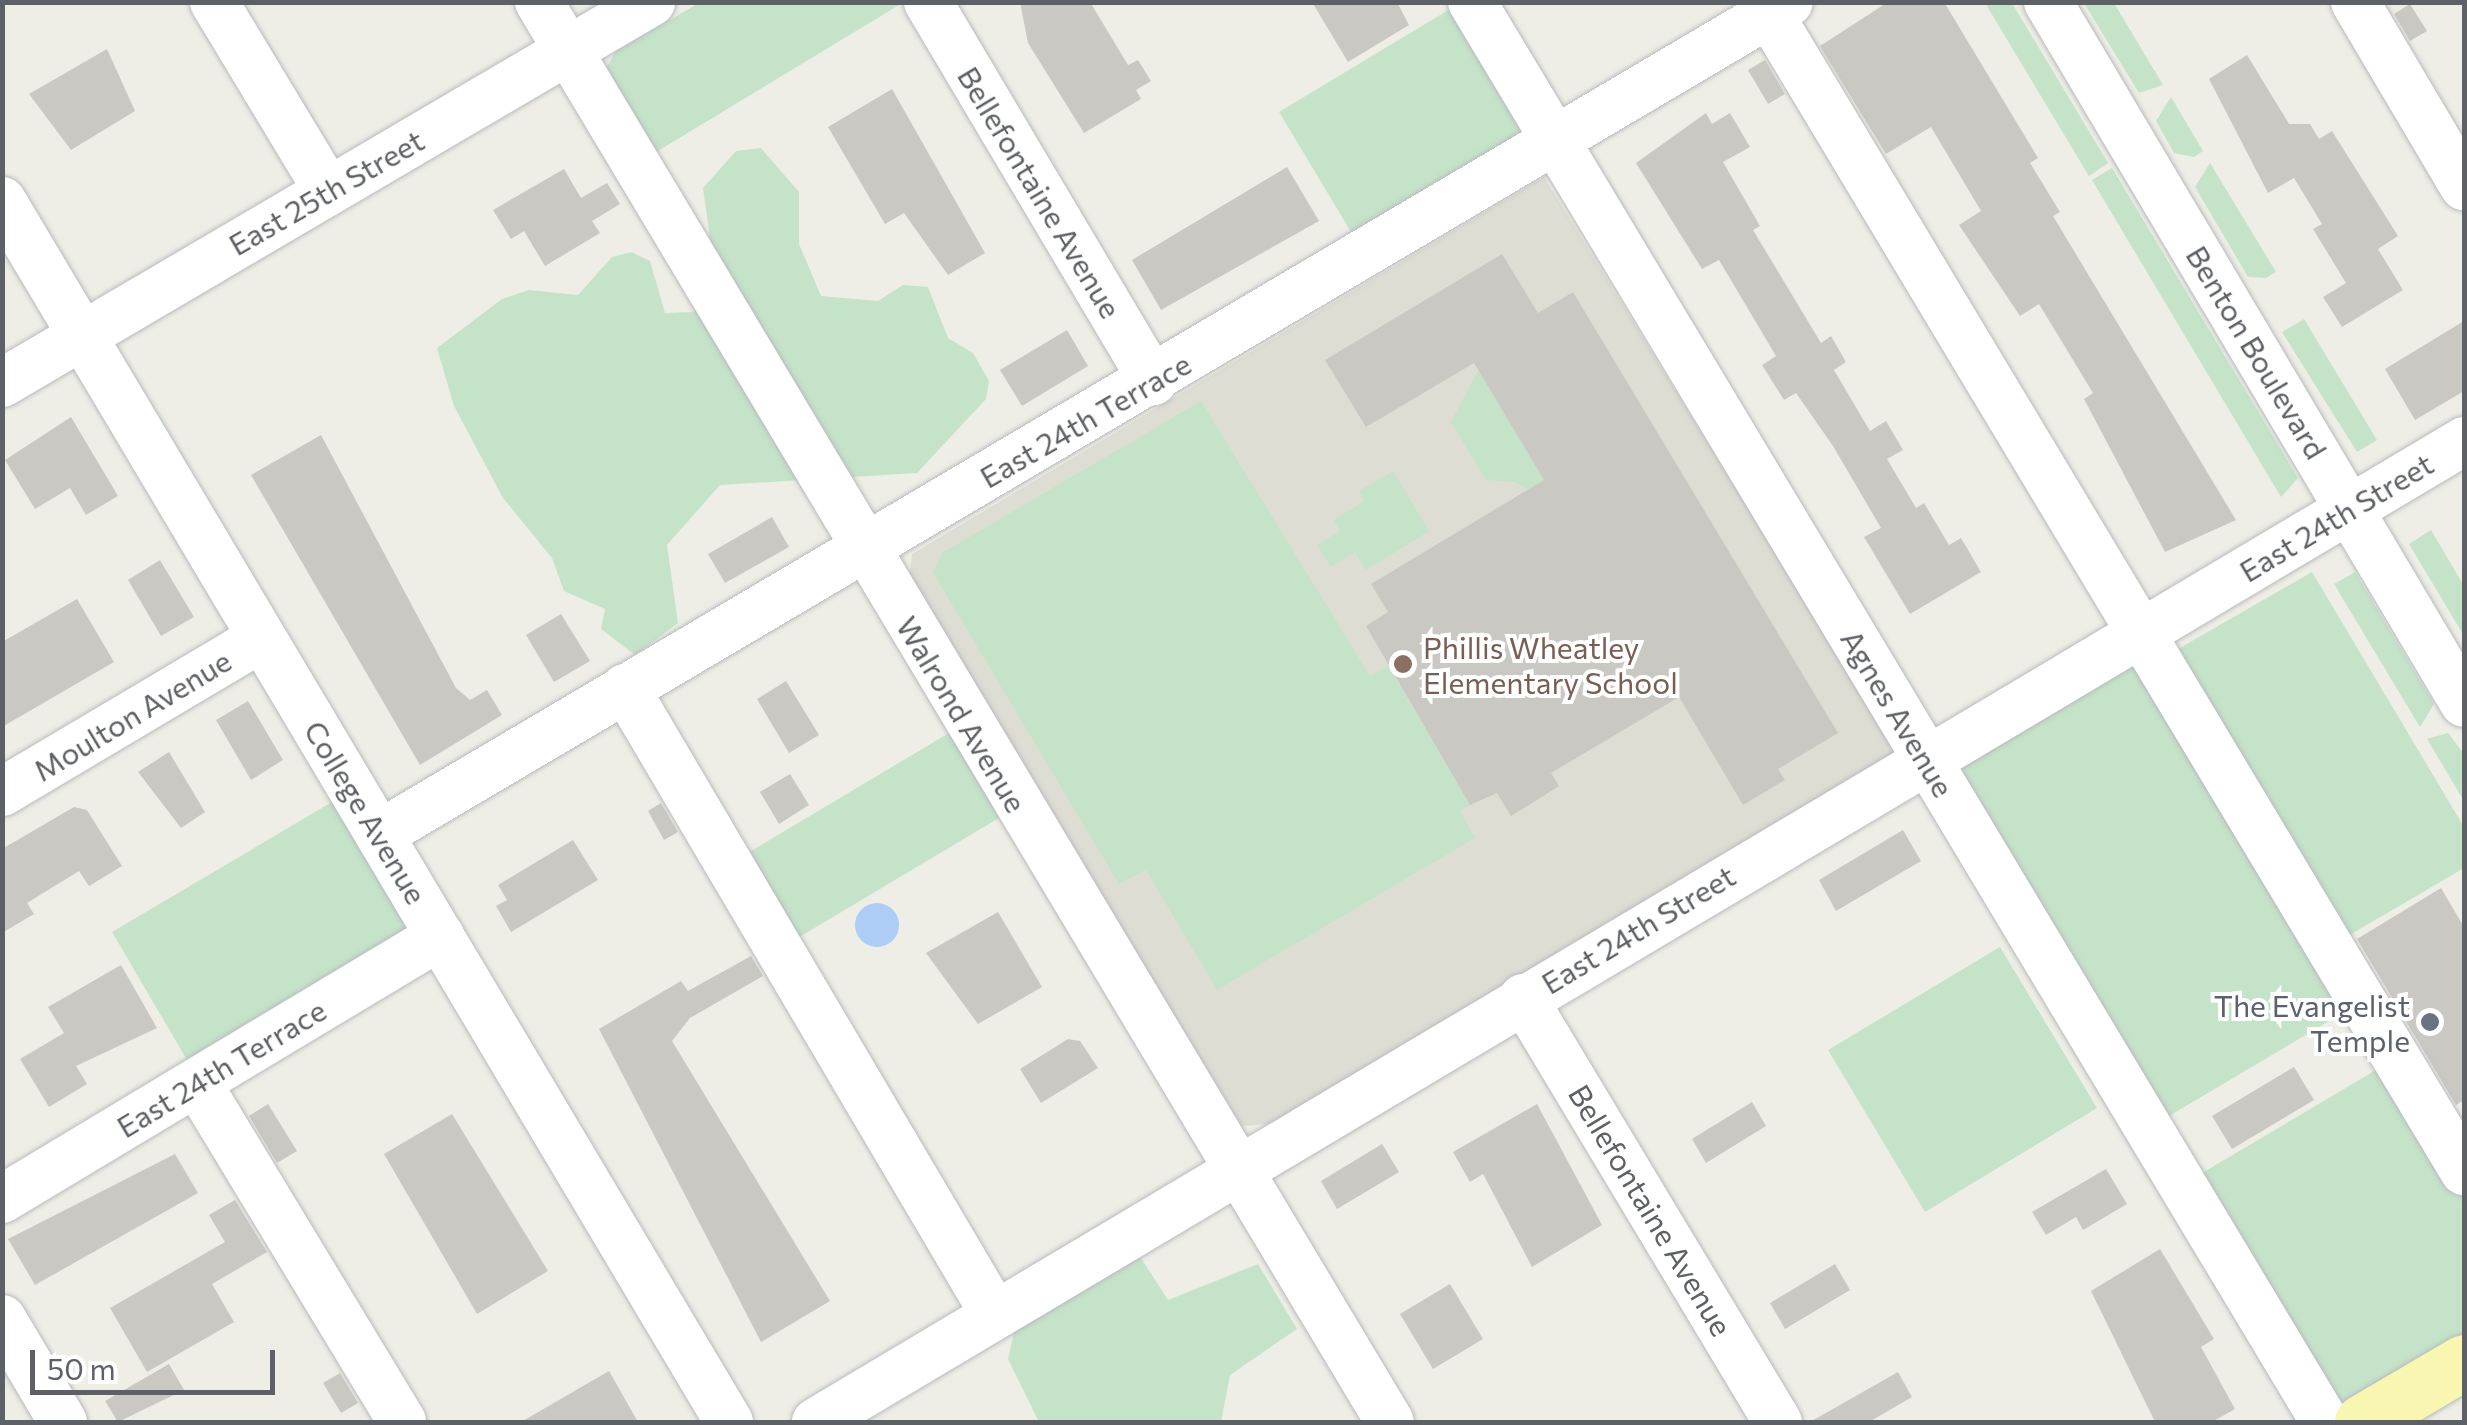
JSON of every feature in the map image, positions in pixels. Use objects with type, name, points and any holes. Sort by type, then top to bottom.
[{"type":"main road","points":[[2362,1422],[2464,1362]]},
{"type":"street","points":[[214,2],[328,190]]},
{"type":"street","name":"Walrond Avenue","points":[[539,2],[862,550],[1390,1422]]},
{"type":"street","name":"East 25th Street","points":[[2,384],[651,2]]},
{"type":"street","name":"Bellefontaine Avenue","points":[[928,2],[1152,380]]},
{"type":"street","name":"Agnes Avenue","points":[[1472,2],[2325,1422]]},
{"type":"street","name":"Benton Boulevard","points":[[2048,2],[2464,703]]},
{"type":"street","points":[[2356,2],[2464,186]]},
{"type":"street","points":[[1773,6],[2464,1171]]},
{"type":"street","name":"East 24th Terrace","points":[[380,834],[1557,141],[1773,6]]},
{"type":"street","name":"College Avenue","points":[[2,201],[729,1422]]},
{"type":"street","name":"East 24th Street","points":[[816,1422],[1925,758],[2464,441]]},
{"type":"street","name":"Moulton Avenue","points":[[2,792],[261,638]]},
{"type":"street","points":[[625,688],[995,1315]]},
{"type":"street","name":"East 24th Terrace","points":[[2,1199],[440,936]]},
{"type":"street","name":"Bellefontaine Avenue","points":[[1523,998],[1778,1422]]},
{"type":"street","points":[[197,1083],[402,1422]]},
{"type":"street","points":[[2,1319],[63,1422]]},
{"type":"shaded area","name":"Phillis Wheatley Elementary School","points":[[1544,177],[1897,751],[1272,1124],[1242,1126],[909,580],[912,554]]},
{"type":"green space","points":[[904,2],[653,154],[605,71],[615,52],[699,3]]},
{"type":"green space","points":[[1985,3],[2012,3],[2108,163],[2089,176]]},
{"type":"green space","points":[[2084,3],[2114,3],[2163,85],[2139,93]]},
{"type":"green space","points":[[1455,6],[1528,135],[1357,242],[1279,112]]},
{"type":"green space","points":[[2171,97],[2203,151],[2194,157],[2174,153],[2156,121]]},
{"type":"green space","points":[[761,148],[799,192],[799,244],[821,296],[878,301],[903,285],[928,287],[948,338],[973,353],[989,381],[986,399],[917,473],[720,485],[667,545],[678,623],[635,655],[601,629],[605,609],[564,591],[552,558],[503,498],[454,406],[437,348],[502,299],[529,290],[578,295],[612,257],[631,252],[650,261],[665,313],[693,312],[718,294],[703,188],[736,151]]},
{"type":"green space","points":[[2210,163],[2276,272],[2266,278],[2248,277],[2195,187]]},
{"type":"green space","points":[[2112,168],[2298,478],[2281,497],[2092,180]]},
{"type":"green space","points":[[2304,319],[2377,440],[2357,452],[2282,332]]},
{"type":"green space","points":[[1478,370],[1563,512],[1516,482],[1486,480],[1451,422]]},
{"type":"green space","points":[[1201,401],[1370,676],[1388,666],[1470,805],[1460,811],[1475,838],[1217,990],[1146,870],[1119,884],[933,573],[942,553]]},
{"type":"green space","points":[[1393,471],[1429,531],[1366,570],[1355,552],[1331,567],[1317,545],[1340,531],[1334,520],[1364,501],[1359,491]]},
{"type":"green space","points":[[2431,530],[2464,586],[2464,636],[2409,544]]},
{"type":"green space","points":[[2312,572],[2464,827],[2464,868],[2336,943],[2164,657]]},
{"type":"green space","points":[[2355,572],[2434,704],[2420,727],[2334,584]]},
{"type":"green space","points":[[2142,648],[2356,1005],[2164,1119],[1954,774],[1958,755]]},
{"type":"green space","points":[[949,733],[999,818],[786,945],[736,860]]},
{"type":"green space","points":[[2448,733],[2464,754],[2464,801],[2427,739]]},
{"type":"green space","points":[[337,799],[408,929],[190,1065],[112,932]]},
{"type":"green space","points":[[2000,947],[2097,1108],[1925,1212],[1828,1050]]},
{"type":"green space","points":[[2388,1063],[2464,1191],[2464,1347],[2351,1414],[2335,1406],[2197,1176]]},
{"type":"green space","points":[[1141,1258],[1168,1300],[1258,1264],[1297,1329],[1230,1375],[1221,1422],[1039,1422],[1008,1359],[1015,1328],[1104,1264]]},
{"type":"water","points":[[877,903],[893,909],[899,925],[893,941],[877,947],[861,941],[855,925],[861,909]]},
{"type":"building","points":[[1020,2],[1090,2],[1128,65],[1138,60],[1151,81],[1136,90],[1141,99],[1084,133],[1028,43]]},
{"type":"building","points":[[1312,2],[1397,2],[1409,25],[1348,62]]},
{"type":"building","points":[[1888,2],[1944,2],[2038,158],[2030,163],[2060,212],[2053,216],[2236,520],[2165,552],[2084,399],[2093,393],[2039,304],[2020,316],[1959,225],[1981,211],[1931,127],[1886,154],[1820,46]]},
{"type":"building","points":[[2410,4],[2427,31],[2410,41],[2394,14]]},
{"type":"building","points":[[107,49],[135,111],[71,150],[29,94]]},
{"type":"building","points":[[2247,55],[2289,124],[2310,124],[2319,139],[2332,131],[2398,236],[2378,249],[2403,290],[2342,327],[2323,297],[2346,283],[2313,229],[2322,224],[2294,178],[2268,193],[2209,79]]},
{"type":"building","points":[[1765,60],[1785,94],[1768,104],[1748,70]]},
{"type":"building","points":[[892,89],[985,253],[948,275],[904,213],[885,224],[828,127]]},
{"type":"building","points":[[1706,113],[1712,124],[1730,113],[1750,147],[1723,162],[1760,226],[1753,230],[1821,343],[1831,336],[1846,362],[1834,370],[1870,431],[1886,421],[1903,450],[1887,459],[1916,508],[1924,503],[1949,545],[1961,538],[1981,572],[1910,614],[1864,537],[1881,528],[1833,446],[1796,393],[1784,400],[1762,365],[1776,356],[1719,260],[1702,269],[1636,163]]},
{"type":"building","points":[[1287,167],[1319,221],[1161,310],[1132,260]]},
{"type":"building","points":[[564,169],[581,198],[607,183],[620,204],[592,221],[600,233],[545,266],[524,231],[511,239],[493,210]]},
{"type":"building","points":[[1502,254],[1538,313],[1573,292],[1838,733],[1778,769],[1785,780],[1743,805],[1679,697],[1551,773],[1559,786],[1511,816],[1497,793],[1470,805],[1366,626],[1388,612],[1371,584],[1544,480],[1474,363],[1366,427],[1325,360]]},
{"type":"building","points":[[2464,321],[2464,391],[2415,420],[2385,369]]},
{"type":"building","points":[[1067,330],[1088,366],[1022,406],[1000,370]]},
{"type":"building","points":[[71,417],[118,496],[86,515],[70,488],[35,509],[5,460]]},
{"type":"building","points":[[321,435],[456,688],[470,700],[487,690],[502,715],[420,765],[251,475]]},
{"type":"building","points":[[772,517],[789,547],[725,583],[708,554]]},
{"type":"building","points":[[160,560],[194,617],[161,636],[128,580]]},
{"type":"building","points":[[77,599],[114,662],[2,727],[2,642]]},
{"type":"building","points":[[561,614],[590,661],[554,682],[526,635]]},
{"type":"building","points":[[786,681],[819,735],[789,753],[757,699]]},
{"type":"building","points":[[248,701],[283,760],[251,780],[216,720]]},
{"type":"building","points":[[169,752],[205,812],[181,828],[138,772]]},
{"type":"building","points":[[790,774],[809,805],[779,824],[760,792]]},
{"type":"building","points":[[661,803],[678,832],[664,840],[648,811]]},
{"type":"building","points":[[74,807],[87,810],[122,866],[89,886],[79,871],[27,903],[34,914],[2,933],[2,849]]},
{"type":"building","points":[[1903,830],[1921,861],[1836,911],[1819,880]]},
{"type":"building","points":[[573,840],[598,880],[511,932],[496,906],[507,900],[498,885]]},
{"type":"building","name":"The Evangelist Temple","points":[[2441,888],[2464,927],[2464,1100],[2456,1105],[2357,939]]},
{"type":"building","points":[[998,912],[1042,987],[978,1024],[926,953]]},
{"type":"building","points":[[751,956],[763,976],[690,1018],[672,1041],[830,1301],[761,1342],[599,1029],[681,981],[688,991]]},
{"type":"building","points":[[121,965],[157,1028],[76,1066],[87,1084],[49,1107],[20,1059],[64,1033],[48,1007]]},
{"type":"building","points":[[1068,1039],[1080,1041],[1098,1068],[1041,1103],[1020,1069]]},
{"type":"building","points":[[2294,1067],[2314,1100],[2232,1149],[2212,1116]]},
{"type":"building","points":[[1752,1102],[1766,1126],[1706,1163],[1692,1139]]},
{"type":"building","points":[[268,1104],[297,1151],[277,1163],[249,1116]]},
{"type":"building","points":[[1537,1104],[1602,1225],[1532,1267],[1483,1174],[1470,1182],[1453,1152]]},
{"type":"building","points":[[452,1114],[548,1271],[477,1314],[384,1154]]},
{"type":"building","points":[[1382,1144],[1399,1172],[1337,1209],[1321,1181]]},
{"type":"building","points":[[175,1154],[198,1193],[35,1285],[8,1239]]},
{"type":"building","points":[[2106,1169],[2127,1204],[2083,1230],[2076,1217],[2046,1235],[2032,1212]]},
{"type":"building","points":[[235,1200],[267,1252],[212,1284],[234,1322],[147,1372],[110,1308],[225,1242],[209,1215]]},
{"type":"building","points":[[2160,1249],[2214,1339],[2201,1347],[2235,1409],[2212,1422],[2155,1422],[2091,1291]]},
{"type":"building","points":[[1835,1264],[1850,1290],[1785,1329],[1770,1303]]},
{"type":"building","points":[[1450,1284],[1483,1339],[1433,1369],[1400,1314]]},
{"type":"building","points":[[169,1364],[184,1390],[118,1422],[105,1401]]},
{"type":"building","points":[[609,1371],[638,1422],[521,1422]]},
{"type":"building","points":[[1898,1372],[1912,1397],[1869,1422],[1810,1422]]},
{"type":"building","points":[[340,1373],[358,1403],[341,1413],[323,1383]]},
{"type":"place","name":"Phillis Wheatley Elementary School","points":[[1403,664]]},
{"type":"place","name":"The Evangelist Temple","points":[[2430,1022]]}]
